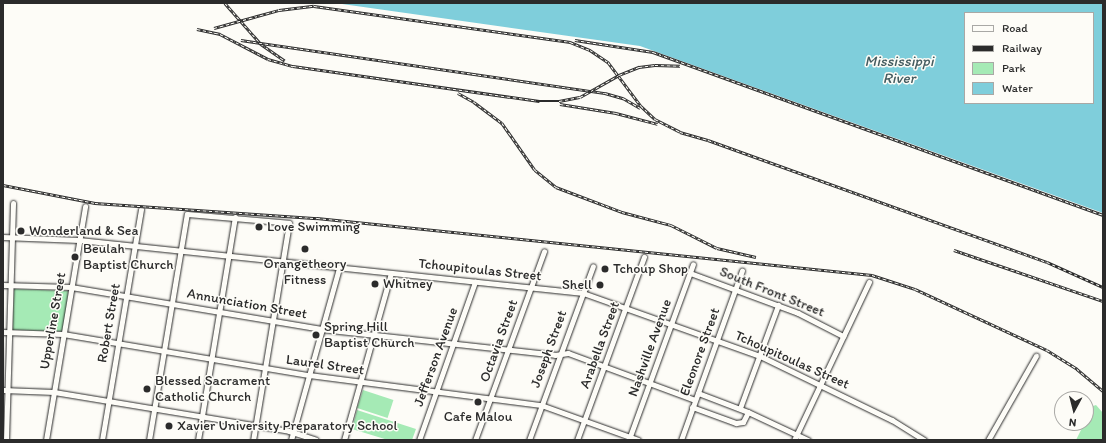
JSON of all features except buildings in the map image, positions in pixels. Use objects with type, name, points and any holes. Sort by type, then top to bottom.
[{"type":"street","points":[[6,440],[5,390],[9,332],[13,203]]},
{"type":"street","name":"Upperline Street","points":[[46,440],[85,206]]},
{"type":"street","name":"Robert Street","points":[[102,440],[141,209]]},
{"type":"street","points":[[149,440],[187,214],[235,217],[289,223],[253,440]]},
{"type":"street","points":[[198,440],[235,217]]},
{"type":"street","name":"Tchoupitoulas Street","points":[[3,238],[79,240],[583,293],[760,356],[820,384],[915,438],[924,440]]},
{"type":"street","name":"Octavia Street","points":[[475,440],[544,251]]},
{"type":"street","name":"Arabella Street","points":[[578,440],[644,258]]},
{"type":"street","name":"Nashville Avenue","points":[[630,439],[693,264]]},
{"type":"street","name":"Joseph Street","points":[[529,440],[593,266]]},
{"type":"street","points":[[291,440],[340,268]]},
{"type":"street","name":"Eleonore Street","points":[[680,440],[742,271]]},
{"type":"street","points":[[344,440],[391,273]]},
{"type":"street","name":"South Front Street","points":[[690,273],[778,305],[844,336]]},
{"type":"street","name":"Jefferson Avenue","points":[[420,440],[475,282]]},
{"type":"street","points":[[794,440],[869,282]]},
{"type":"street","name":"Annunciation Street","points":[[3,285],[71,287],[322,329],[454,344],[560,354],[568,353],[695,400]]},
{"type":"street","points":[[740,408],[778,305]]},
{"type":"street","name":"Laurel Street","points":[[3,332],[63,334],[309,375],[541,405],[630,439],[638,440]]},
{"type":"street","points":[[988,440],[1036,356]]},
{"type":"street","points":[[5,390],[54,392],[256,425],[293,432],[316,440]]},
{"type":"street","points":[[698,393],[740,408],[808,440]]},
{"type":"street","points":[[692,407],[736,423],[743,422],[748,412]]},
{"type":"green space","points":[[14,289],[68,291],[67,332],[13,330]]},
{"type":"green space","points":[[363,390],[393,400],[388,418],[357,408]]},
{"type":"green space","points":[[1096,405],[1103,413],[1103,440],[1076,440],[1080,431],[1094,431],[1094,406]]},
{"type":"green space","points":[[357,410],[416,429],[412,440],[388,440],[352,429]]},
{"type":"water","name":"Mississippi River","points":[[335,3],[1103,3],[1103,213],[640,46]]},
{"type":"railway","points":[[225,3],[261,44],[285,61]]},
{"type":"railway","points":[[214,28],[279,10],[314,6],[570,42],[590,50],[608,62],[641,106],[655,119],[680,132],[708,140],[1047,262],[1103,287]]},
{"type":"railway","points":[[197,29],[220,34],[268,59],[293,66],[540,101]]},
{"type":"railway","points":[[241,40],[605,93],[623,98],[640,108]]},
{"type":"railway","points":[[575,40],[653,52],[1103,215]]},
{"type":"railway","points":[[536,101],[559,101],[580,97],[619,75],[639,67],[655,65],[680,66]]},
{"type":"railway","points":[[458,93],[474,102],[502,123],[535,170],[556,187],[622,212],[671,225],[717,248],[756,257]]},
{"type":"railway","points":[[560,104],[616,113],[658,124]]},
{"type":"railway","points":[[3,185],[95,203],[317,218],[872,275],[915,289],[1047,350],[1077,369],[1103,391]]},
{"type":"railway","points":[[954,250],[1103,301]]},
{"type":"place","name":"Love Swimming","points":[[259,227]]},
{"type":"place","name":"Wonderland & Sea","points":[[21,231]]},
{"type":"place","name":"Orangetheory Fitness","points":[[305,249]]},
{"type":"place","name":"Beulah Baptist Church","points":[[75,257]]},
{"type":"place","name":"Tchoup Shop","points":[[605,269]]},
{"type":"place","name":"Whitney","points":[[375,284]]},
{"type":"place","name":"Shell","points":[[600,285]]},
{"type":"place","name":"Spring Hill Baptist Church","points":[[316,335]]},
{"type":"place","name":"Blessed Sacrament Catholic Church","points":[[147,389]]},
{"type":"place","name":"Cafe Malou","points":[[478,402]]},
{"type":"place","name":"Xavier University Preparatory School","points":[[169,426]]}]
